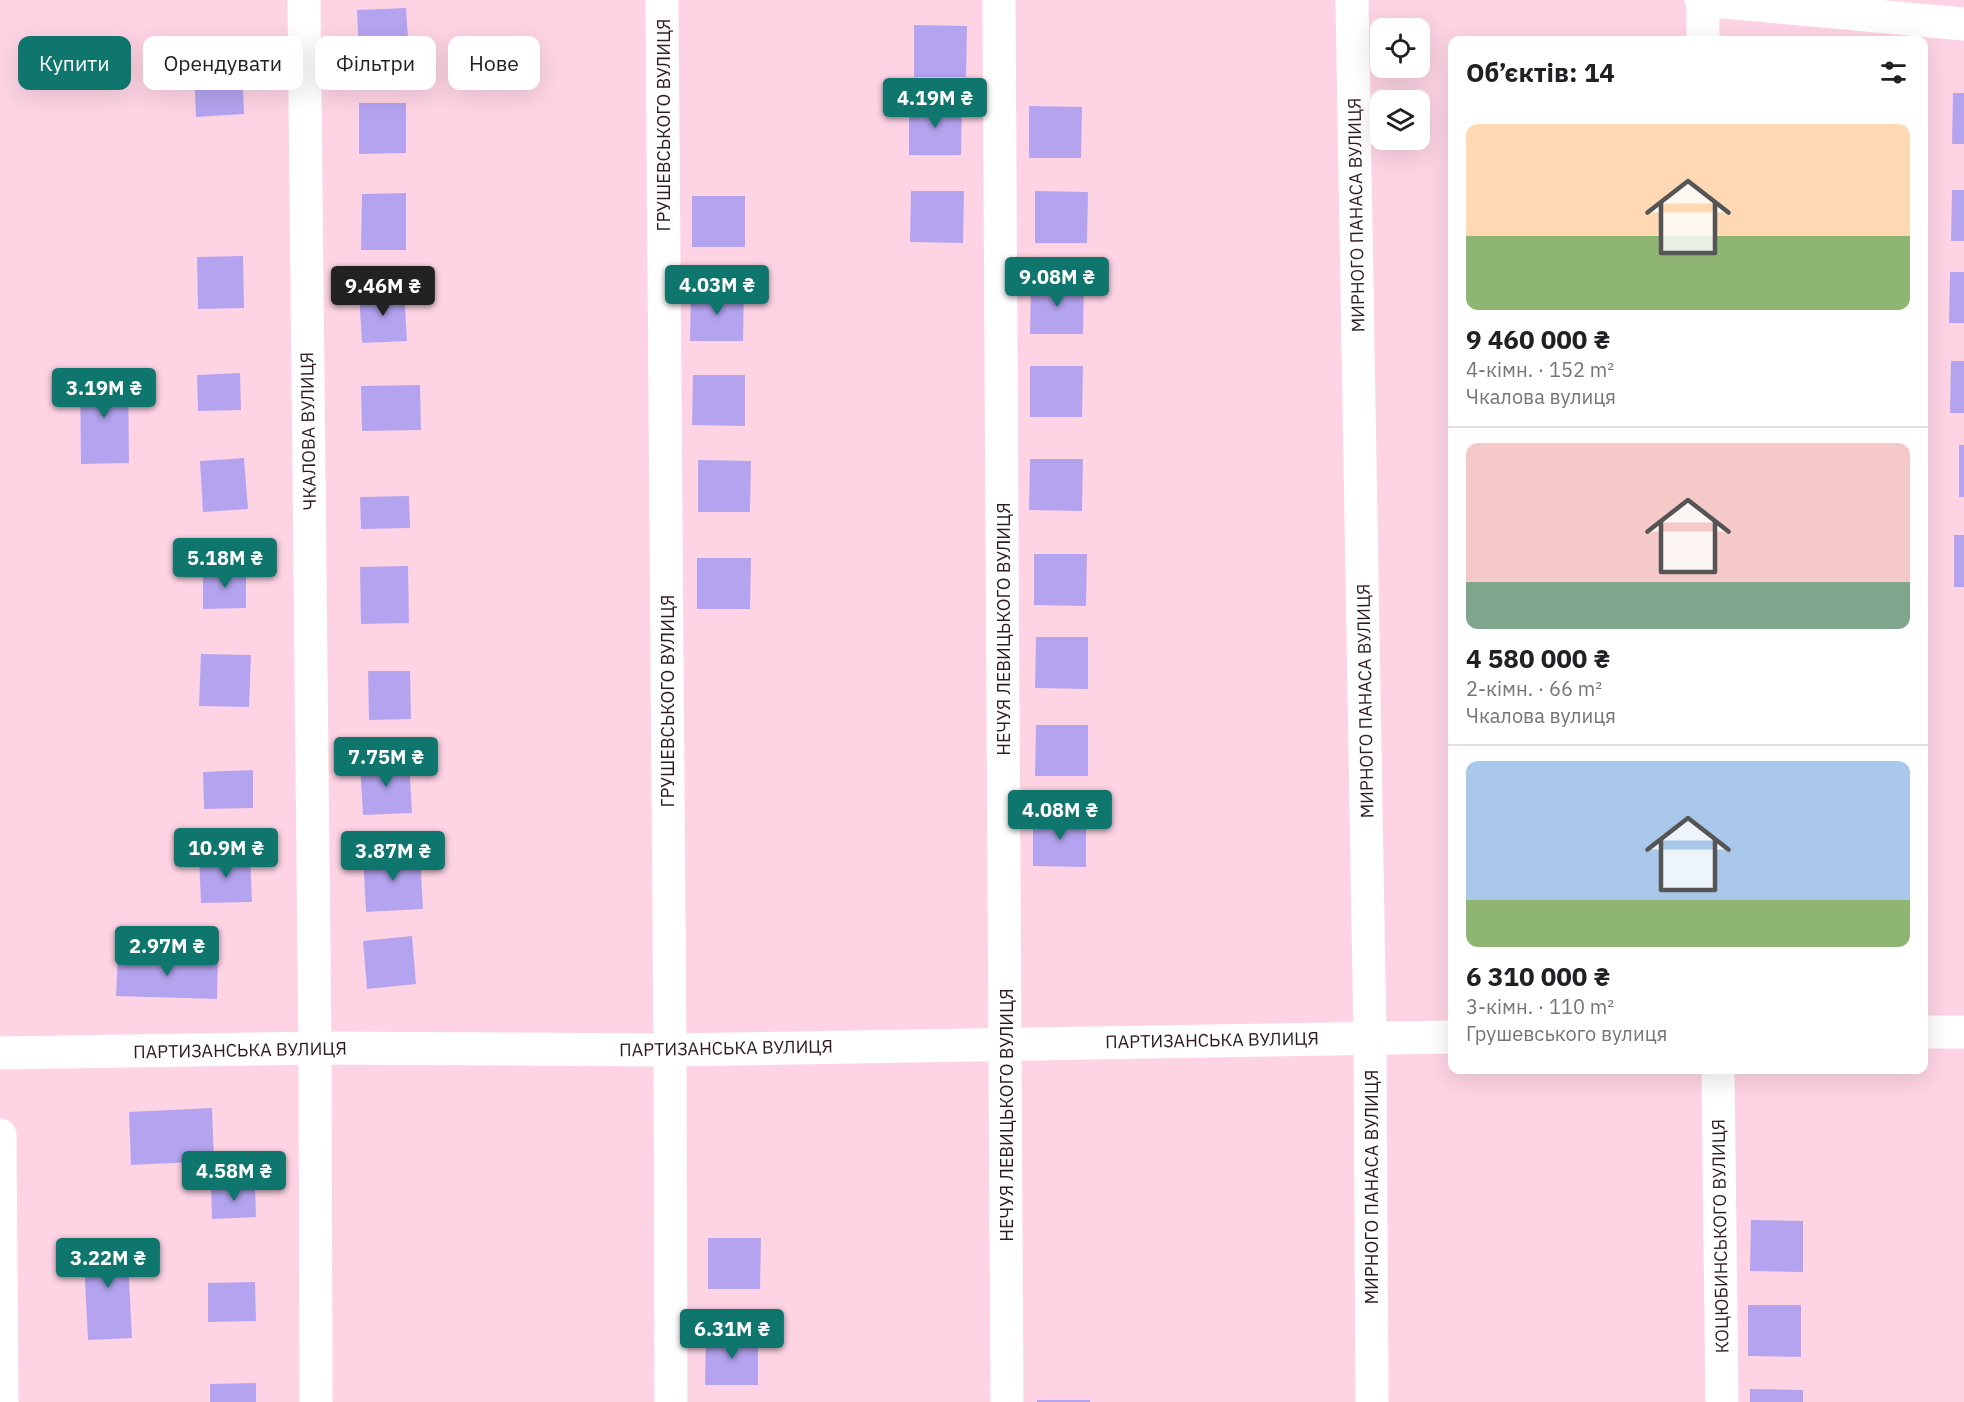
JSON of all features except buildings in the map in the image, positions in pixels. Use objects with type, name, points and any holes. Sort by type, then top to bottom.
[{"type":"street","name":"ЧКАЛОВА ВУЛИЦЯ","points":[[304,0],[315,1048],[316,1402]]},
{"type":"street","name":"ГРУШЕВСЬКОГО ВУЛИЦЯ","points":[[662,0],[671,1402]]},
{"type":"street","name":"НЕЧУЯ ЛЕВИЦЬКОГО ВУЛИЦЯ","points":[[999,0],[1007,1402]]},
{"type":"street","name":"МИРНОГО ПАНАСА ВУЛИЦЯ","points":[[1352,0],[1370,1037],[1372,1402]]},
{"type":"street","points":[[1703,36],[1702,0],[1964,24]]},
{"type":"street","points":[[1928,1032],[1964,1032]]},
{"type":"street","name":"ПАРТИЗАНСЬКА ВУЛИЦЯ","points":[[0,1053],[315,1048],[670,1050],[1448,1037]]},
{"type":"street","name":"КОЦЮБИНСЬКОГО ВУЛИЦЯ","points":[[1718,1074],[1722,1402]]},
{"type":"street","points":[[0,1135],[2,1402]]}]
